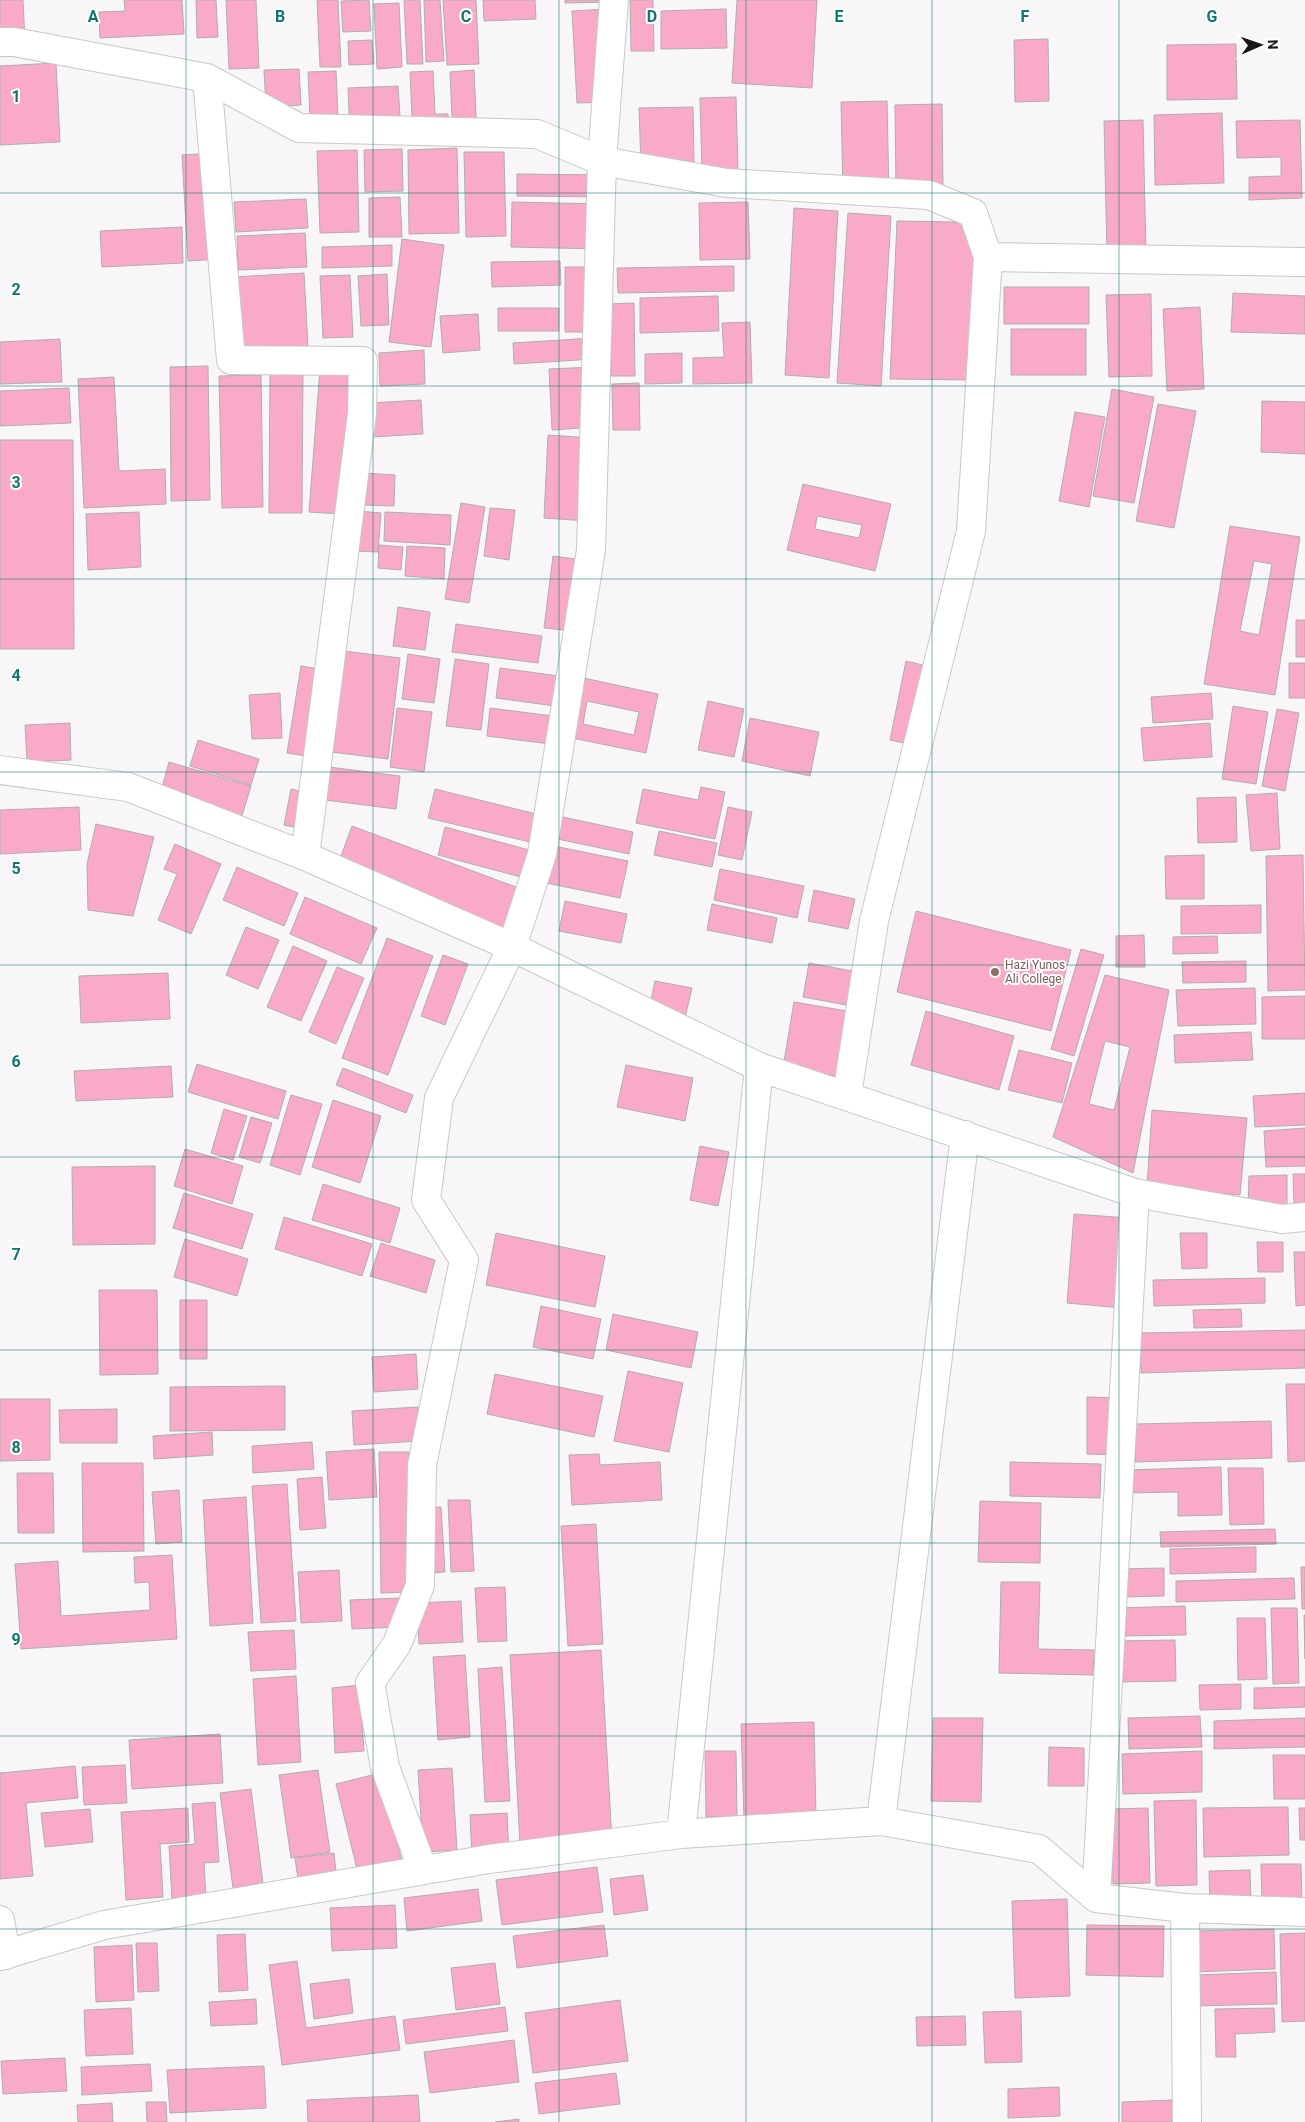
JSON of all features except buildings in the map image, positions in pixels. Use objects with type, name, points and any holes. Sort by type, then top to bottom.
[{"type":"street","points":[[423,1870],[385,1767],[370,1683],[397,1644],[420,1585],[422,1465],[464,1260],[426,1200],[439,1098],[512,947],[542,854],[591,550],[602,161],[614,0]]},
{"type":"street","points":[[0,42],[14,42],[207,78],[299,128],[537,134],[602,161],[727,184],[929,195],[973,213],[988,257],[971,531],[874,921],[847,1095]]},
{"type":"street","points":[[207,78],[231,360],[363,361],[362,414],[305,856]]},
{"type":"street","points":[[988,257],[1305,262]]},
{"type":"street","points":[[0,770],[128,788],[305,856],[512,947],[759,1067],[1135,1193],[1282,1219],[1305,1217]]},
{"type":"street","points":[[681,1834],[759,1067]]},
{"type":"street","points":[[881,1821],[965,1135]]},
{"type":"street","points":[[1096,1898],[1135,1193]]},
{"type":"street","points":[[0,1920],[3,1956],[104,1925],[488,1859],[681,1834],[881,1821],[1039,1849],[1096,1898],[1185,1908],[1305,1912]]},
{"type":"street","points":[[1185,1908],[1187,2122]]},
{"type":"place","name":"Hazi Yunos Ali College","points":[[995,972]]}]
